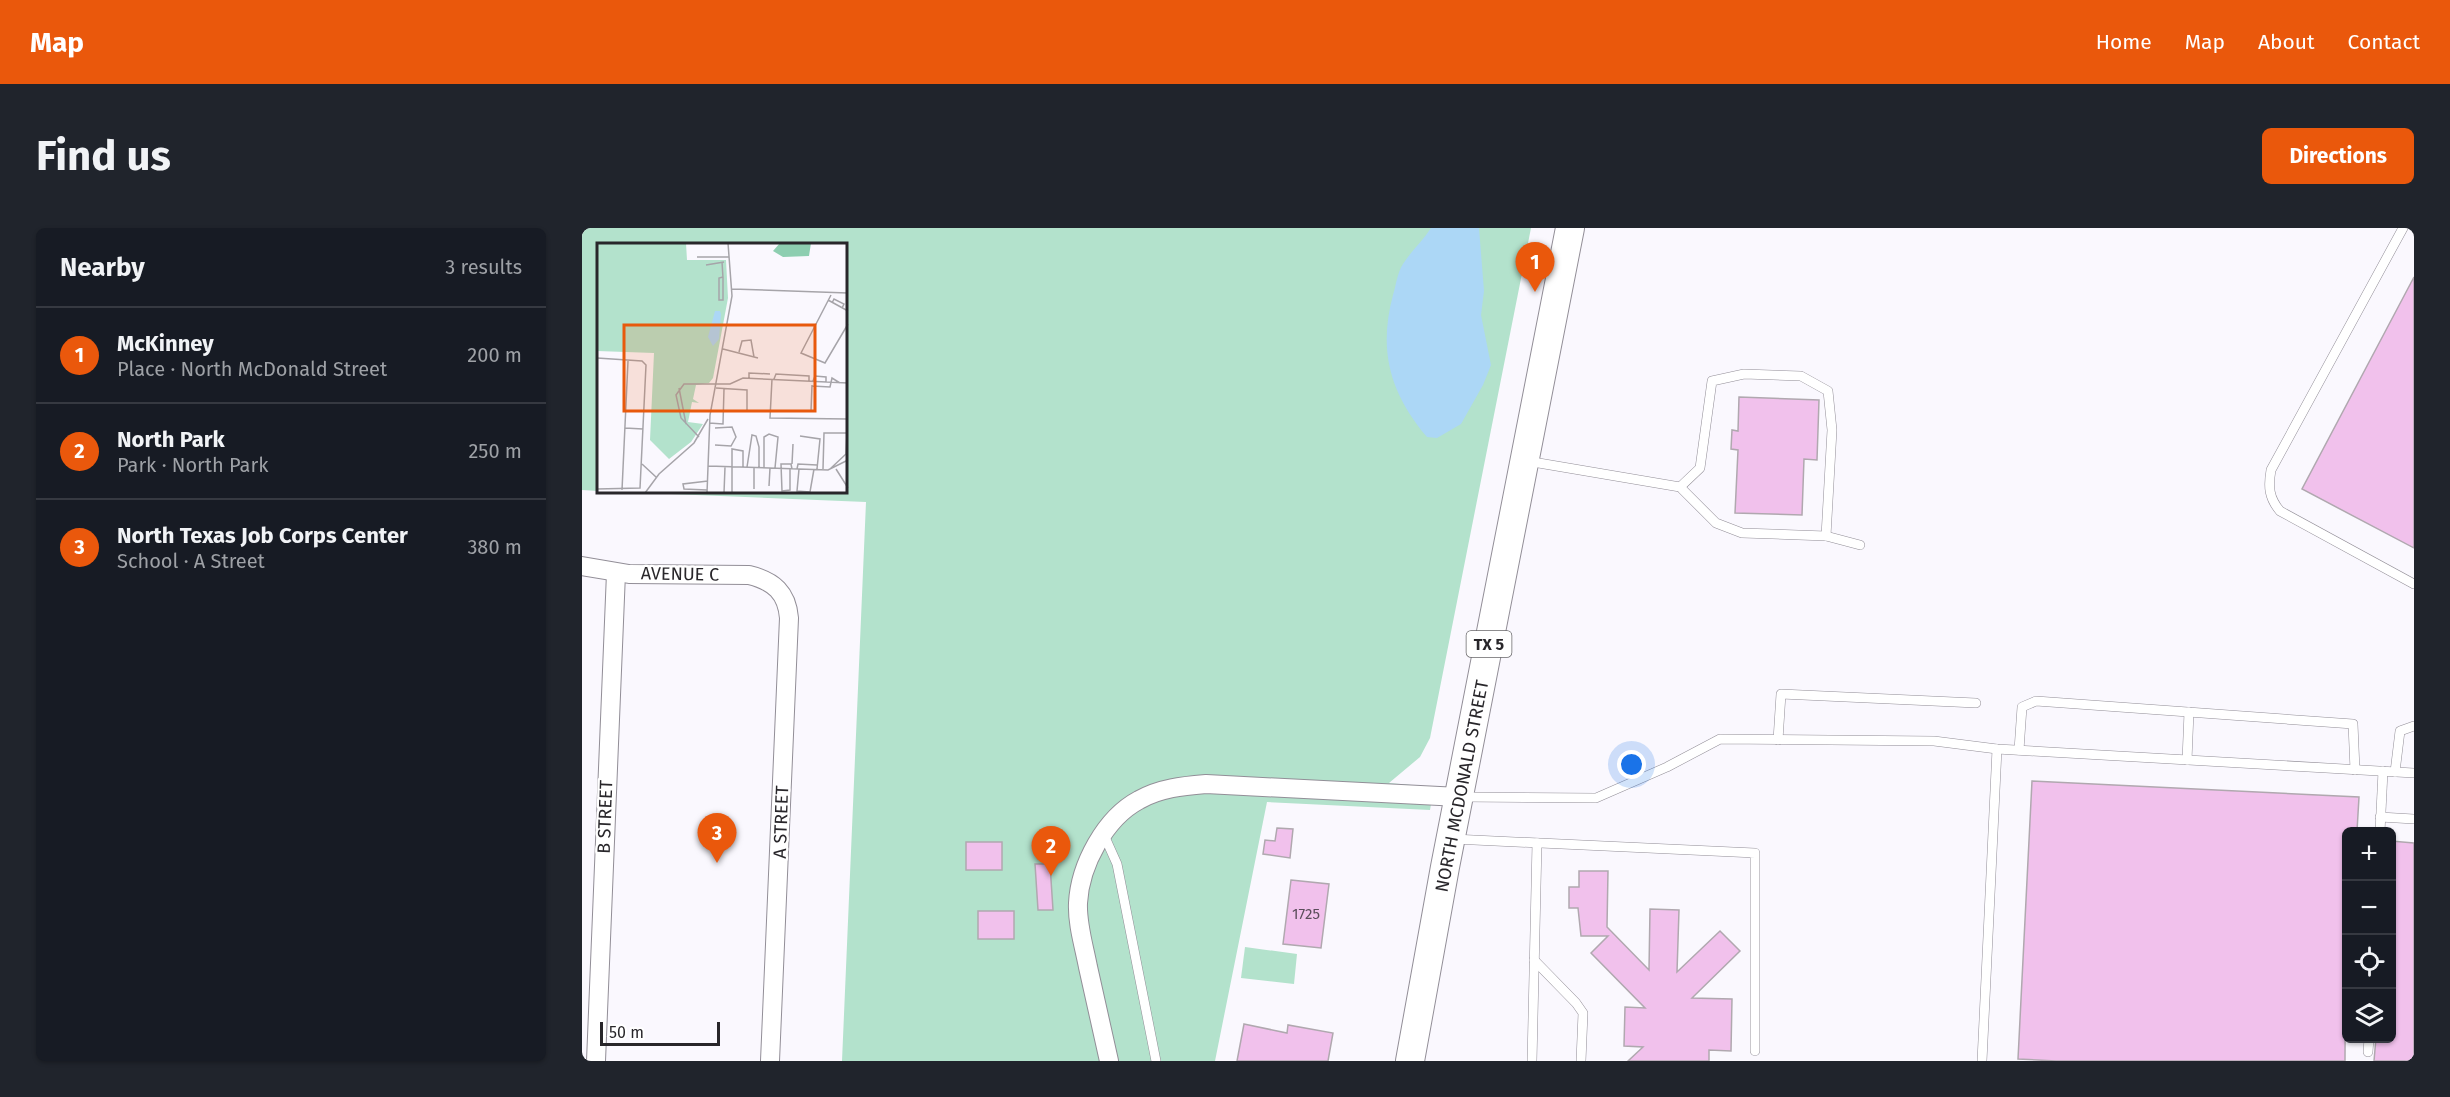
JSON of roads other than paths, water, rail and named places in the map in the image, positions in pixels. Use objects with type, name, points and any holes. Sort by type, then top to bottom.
[{"type":"main road","name":"NORTH MCDONALD STREET","points":[[1410,1061],[1570,228]]},
{"type":"street","name":"AVENUE C","points":[[582,566],[615,573],[749,575],[767,580],[776,586]]},
{"type":"street","name":"B STREET","points":[[596,1061],[615,573]]},
{"type":"street","name":"A STREET","points":[[770,1061],[789,618],[787,601],[776,586]]},
{"type":"street","points":[[1109,1061],[1080,928],[1078,903],[1087,865],[1104,835],[1122,813],[1139,800],[1166,789],[1185,786],[1247,785],[1460,798]]},
{"type":"lane","points":[[2403,228],[2271,470],[2269,482],[2273,502],[2280,511],[2414,584]]},
{"type":"lane","points":[[1680,487],[1700,468],[1712,381],[1744,374],[1801,376],[1828,391],[1832,430],[1826,536]]},
{"type":"lane","points":[[1525,461],[1680,487],[1716,523],[1742,533],[1826,536],[1860,545]]},
{"type":"lane","points":[[1778,740],[1781,694],[1976,703]]},
{"type":"lane","points":[[2019,750],[2022,707],[2036,701],[2353,724],[2355,770]]},
{"type":"lane","points":[[2187,760],[2189,712]]},
{"type":"lane","points":[[2395,772],[2400,731],[2414,726]]},
{"type":"lane","points":[[1460,798],[1596,798],[1667,767],[1720,739],[1934,741],[1997,749],[2414,773]]},
{"type":"lane","points":[[1982,1061],[1997,749]]},
{"type":"lane","points":[[2380,827],[2383,771]]},
{"type":"lane","points":[[2380,817],[2414,819]]},
{"type":"lane","points":[[1104,835],[1117,864],[1156,1061]]},
{"type":"lane","points":[[1451,839],[1755,853],[1755,1050]]},
{"type":"lane","points":[[1532,1061],[1537,843]]},
{"type":"lane","points":[[1534,960],[1583,1013],[1581,1061]]},
{"type":"lane","points":[[2368,1052],[2369,1043]]},
{"type":"water","points":[[1431,228],[1479,228],[1484,291],[1481,315],[1491,365],[1483,385],[1461,424],[1437,438],[1427,437],[1404,404],[1390,370],[1387,353],[1389,315],[1399,271]]},
{"type":"place","name":"McKinney","points":[[1535,292]]},
{"type":"place","name":"North Texas Job Corps Center","points":[[717,863]]},
{"type":"place","name":"North Park","points":[[1051,876]]}]
